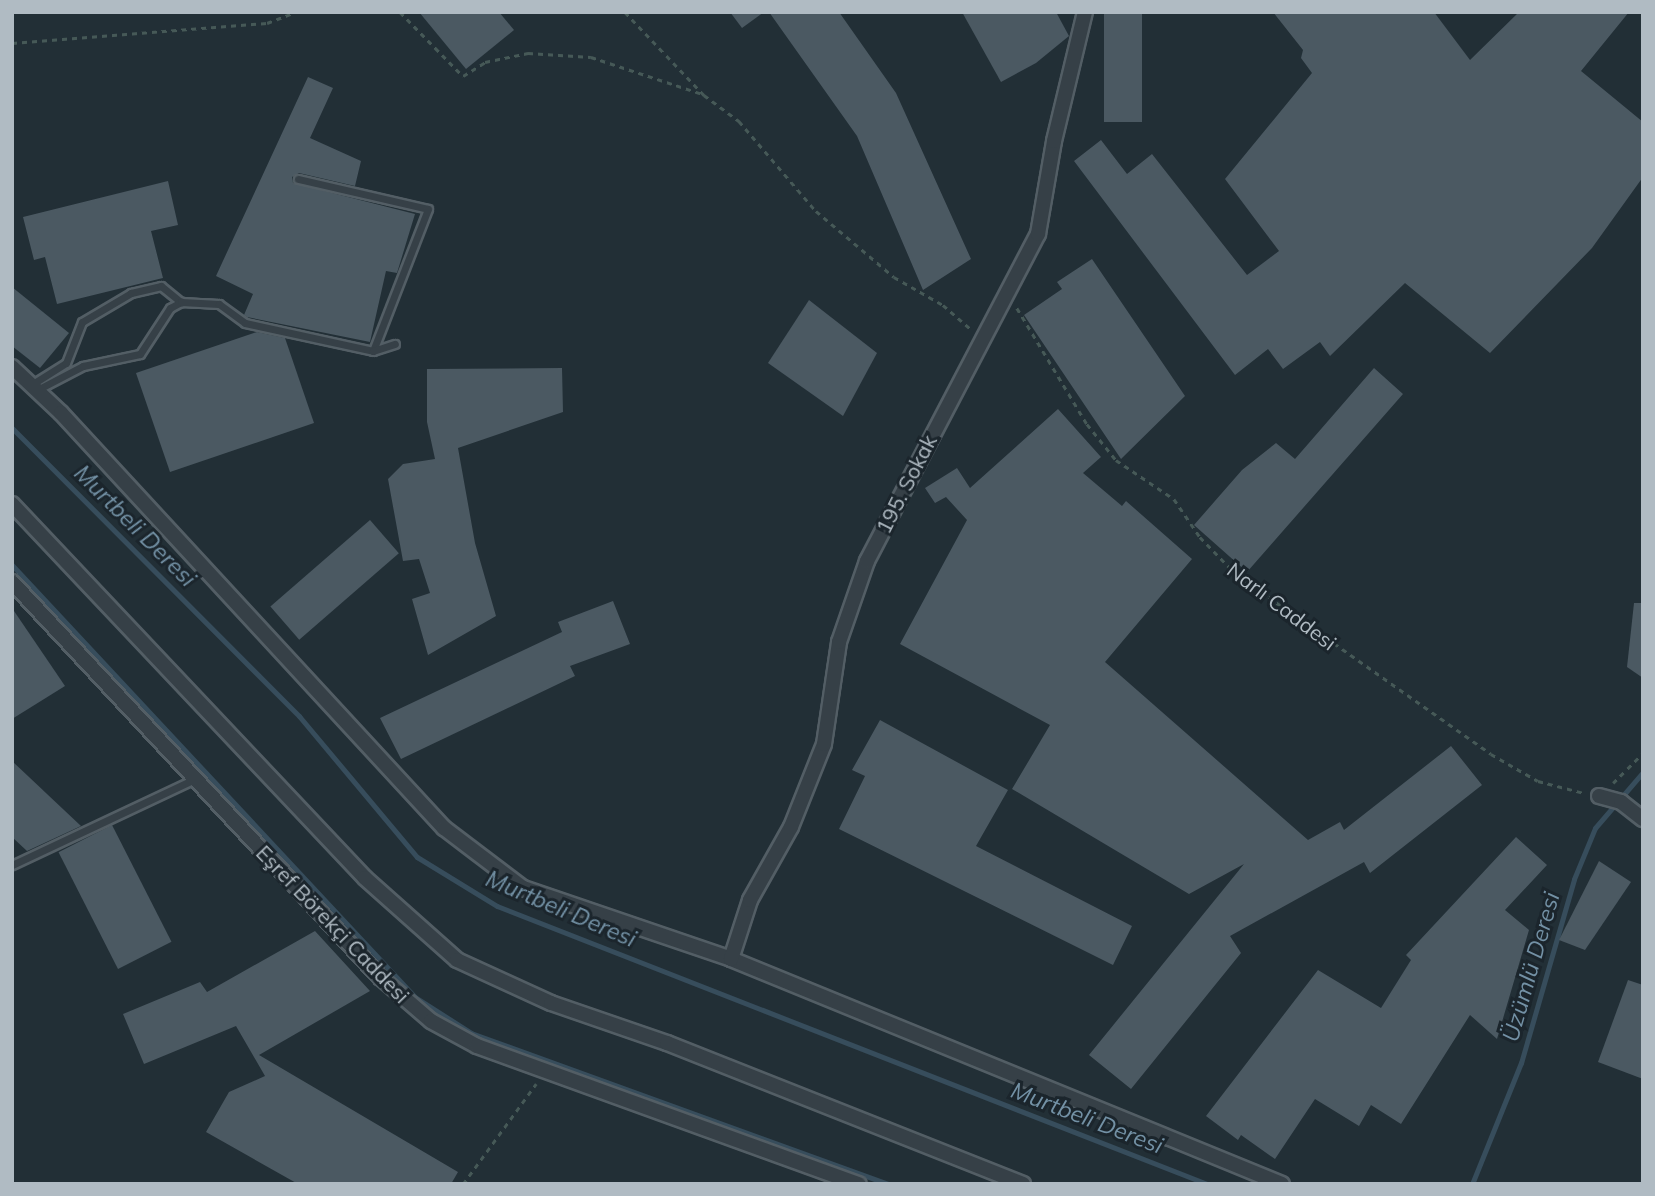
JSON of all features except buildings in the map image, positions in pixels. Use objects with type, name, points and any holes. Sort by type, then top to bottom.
[{"type":"street","name":"195. Sokak","points":[[731,959],[750,900],[791,827],[824,744],[847,610],[867,561],[1038,234],[1054,141],[1085,12]]},
{"type":"street","points":[[12,367],[444,828],[480,859],[523,888],[731,959],[1282,1184]]},
{"type":"street","points":[[12,504],[365,878],[457,960],[551,1003],[667,1043],[1023,1184]]},
{"type":"street","name":"Eşref Börekçi Caddesi","points":[[12,582],[408,1003],[477,1046],[859,1184]]},
{"type":"street","points":[[1609,799],[1643,819]]},
{"type":"lane","points":[[298,179],[428,209],[373,351]]},
{"type":"lane","points":[[34,388],[66,363],[82,322],[131,293],[161,286],[181,302]]},
{"type":"lane","points":[[34,388],[83,366],[140,355],[170,308],[181,302],[219,303],[245,323],[373,351],[395,344]]},
{"type":"lane","points":[[12,865],[195,779]]},
{"type":"path","points":[[12,43],[267,23],[292,18],[296,12]]},
{"type":"path","points":[[400,12],[463,76],[485,62],[528,53],[591,57],[704,95]]},
{"type":"path","points":[[625,12],[704,95],[739,121],[816,211],[894,277],[943,305],[982,338]]},
{"type":"path","name":"Narlı Caddesi","points":[[1006,292],[1087,424],[1116,460],[1174,499],[1200,537],[1236,574],[1491,754],[1538,781],[1609,799]]},
{"type":"path","points":[[1609,799],[1643,753]]},
{"type":"path","points":[[463,1184],[547,1070]]},
{"type":"waterway","name":"Murtbeli Deresi","points":[[12,428],[299,716],[417,857],[497,906],[1207,1184]]},
{"type":"waterway","points":[[12,565],[415,997],[471,1033],[889,1184]]},
{"type":"waterway","name":"Üzümlü Deresi","points":[[1472,1184],[1521,1063],[1574,879],[1595,828],[1643,772]]}]
